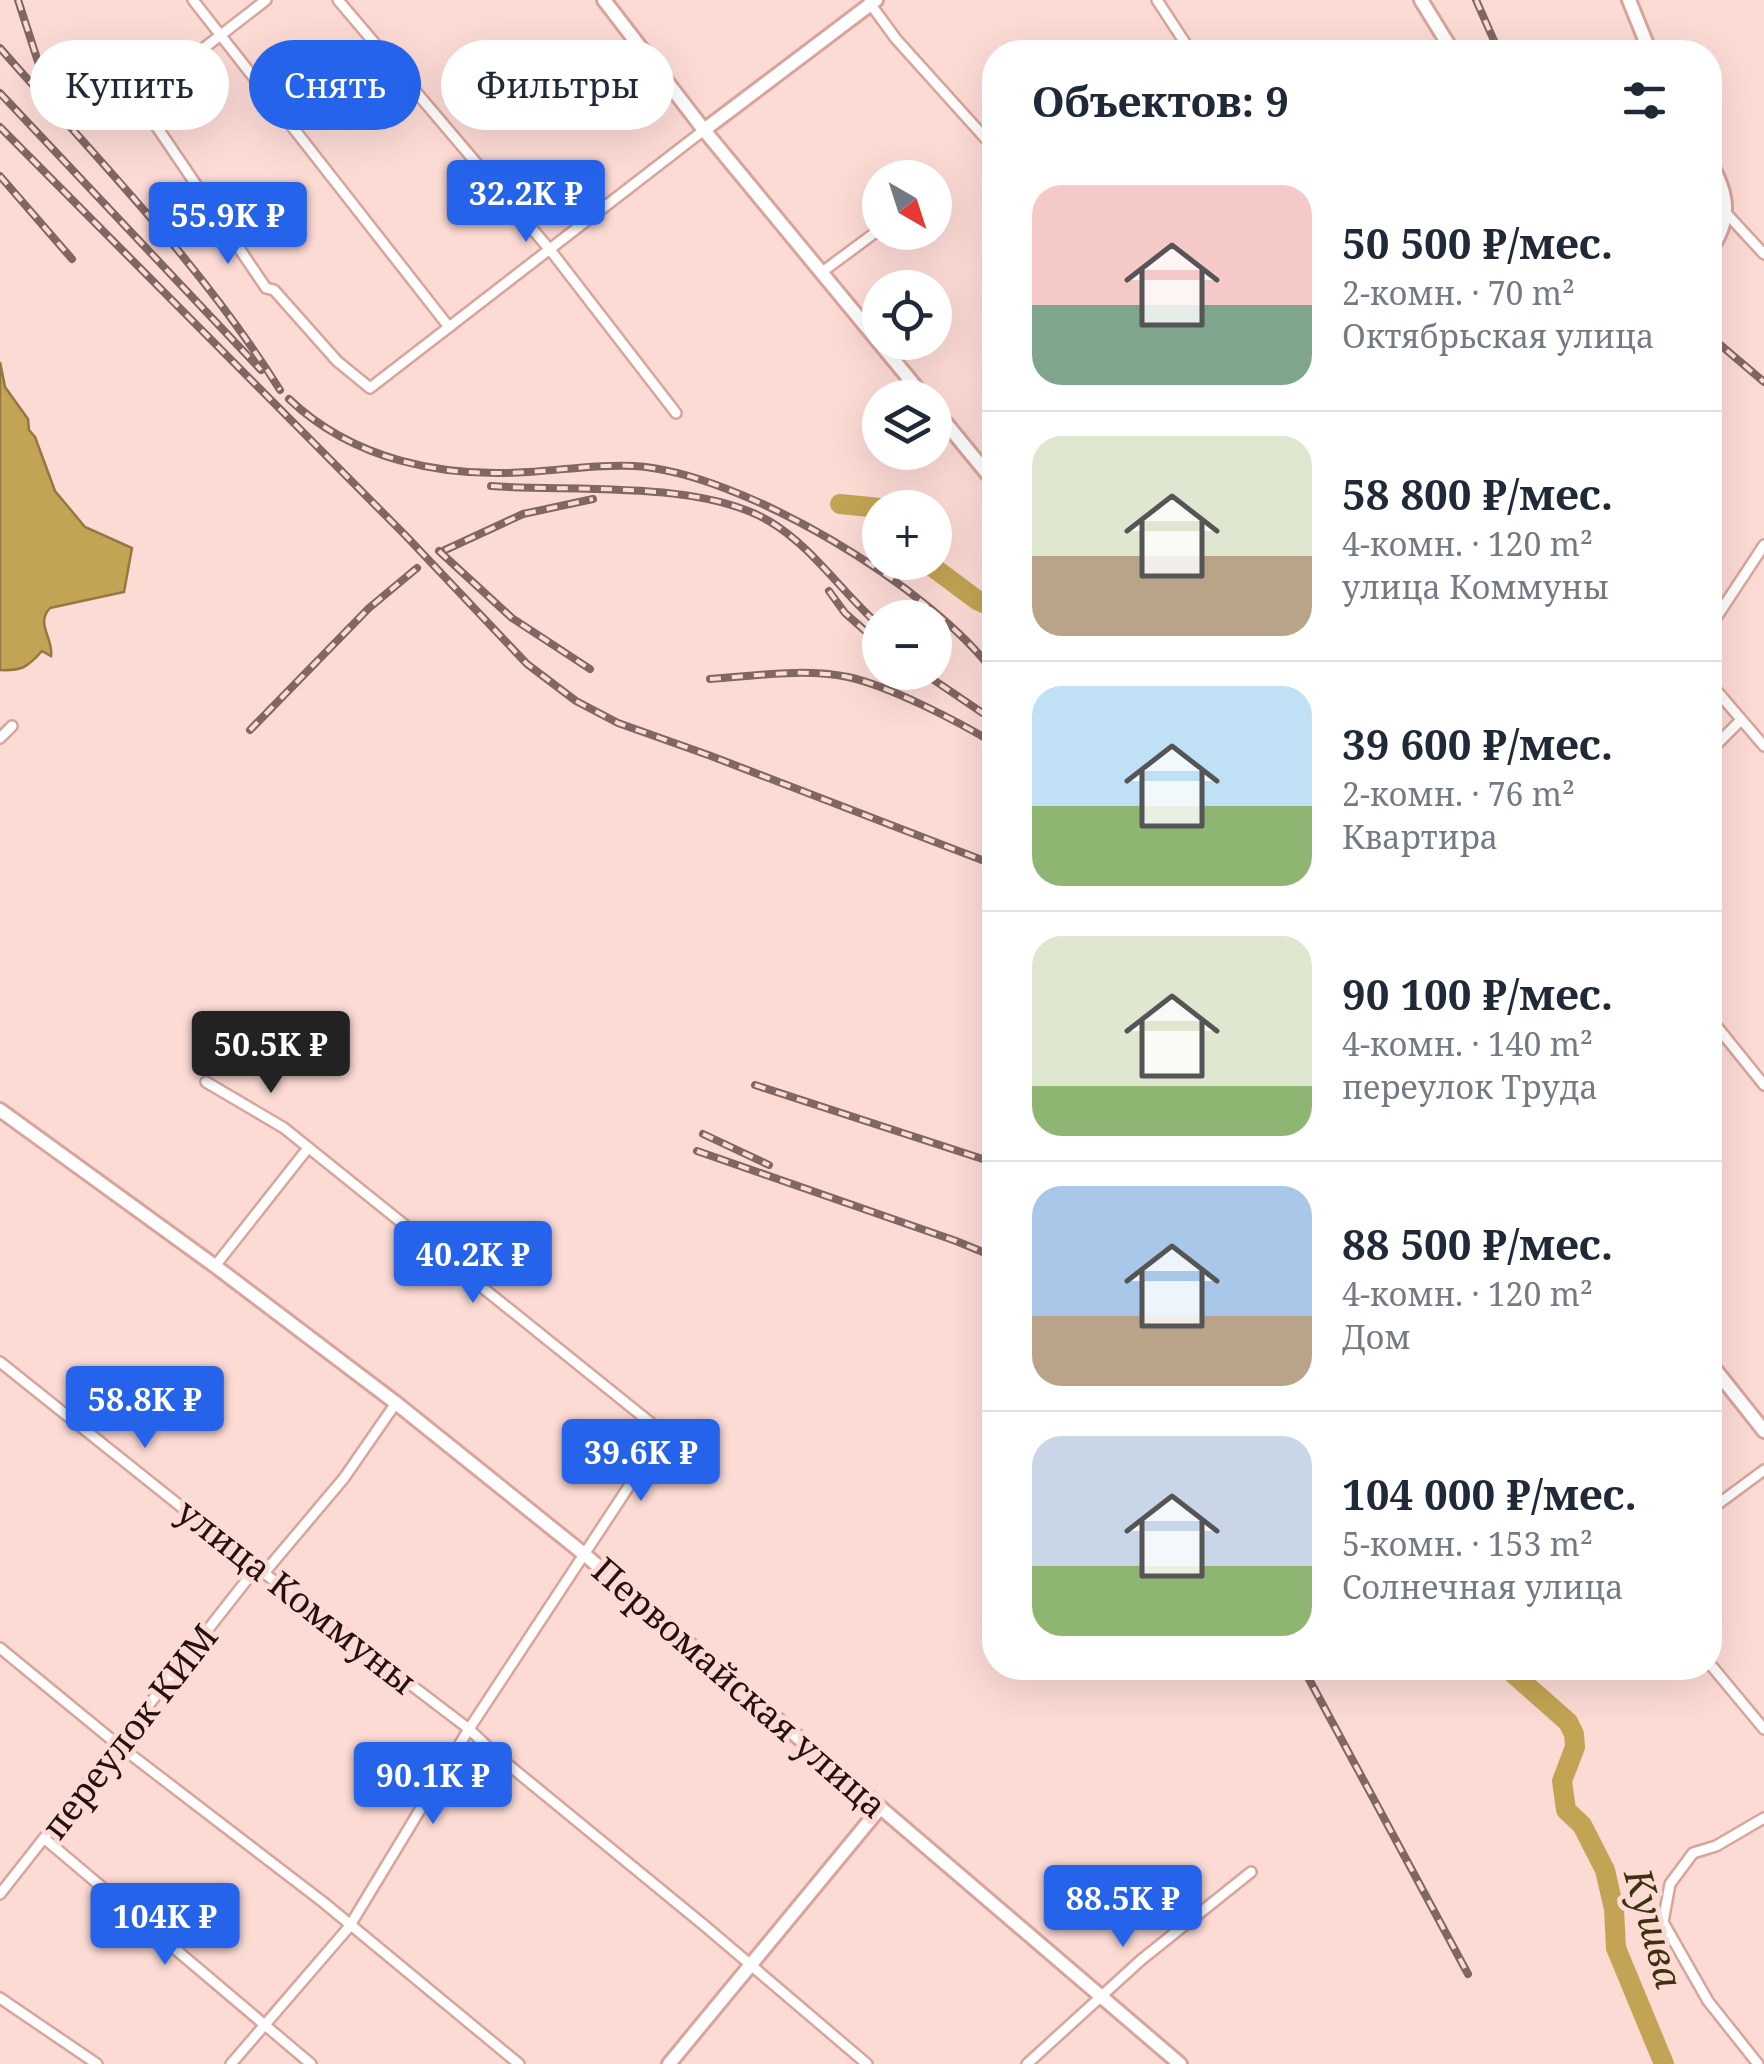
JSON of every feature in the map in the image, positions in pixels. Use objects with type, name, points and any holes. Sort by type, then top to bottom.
[{"type":"main road","points":[[604,0],[704,130],[910,380]]},
{"type":"main road","points":[[1421,0],[1445,40]]},
{"type":"main road","points":[[1629,0],[1645,40]]},
{"type":"main road","points":[[704,130],[871,1]]},
{"type":"main road","points":[[1722,182],[1726,198],[1722,230]]},
{"type":"main road","points":[[952,430],[982,466]]},
{"type":"main road","name":"Первомайская улица","points":[[0,1110],[396,1403],[584,1554],[1180,2064]]},
{"type":"main road","points":[[1722,1377],[1764,1431]]},
{"type":"main road","points":[[669,2064],[880,1808]]},
{"type":"street","points":[[194,0],[449,328]]},
{"type":"street","points":[[266,0],[138,98],[266,288],[274,290],[338,361],[370,388],[704,130]]},
{"type":"street","points":[[338,0],[550,251],[676,413]]},
{"type":"street","points":[[1158,0],[1183,40]]},
{"type":"street","points":[[871,1],[896,39],[982,135]]},
{"type":"street","points":[[1726,213],[1764,254]]},
{"type":"street","points":[[822,272],[862,243]]},
{"type":"street","points":[[1722,611],[1760,560],[1764,544]]},
{"type":"street","points":[[1722,699],[1764,746]]},
{"type":"street","points":[[1722,739],[1740,722]]},
{"type":"street","points":[[0,738],[12,726]]},
{"type":"street","points":[[1722,1033],[1764,1085]]},
{"type":"street","points":[[206,1082],[284,1128],[682,1448]]},
{"type":"street","points":[[215,1266],[308,1148]]},
{"type":"street","name":"улица Коммуны","points":[[0,1362],[260,1570],[469,1729],[866,2064]]},
{"type":"street","name":"переулок КИМ","points":[[0,1894],[116,1744],[260,1570],[344,1478],[396,1403]]},
{"type":"street","points":[[231,2064],[349,1926],[469,1729],[664,1433]]},
{"type":"street","points":[[1722,1501],[1764,1470]]},
{"type":"street","points":[[0,1648],[116,1744],[323,1902],[519,2064]]},
{"type":"street","points":[[1722,1678],[1764,1729]]},
{"type":"street","points":[[1758,2064],[1708,2001],[1664,1922],[1670,1884],[1693,1853],[1716,1846],[1764,1818]]},
{"type":"street","points":[[46,1839],[311,2064]]},
{"type":"street","points":[[1027,2064],[1141,1960],[1250,1872]]},
{"type":"street","points":[[0,1998],[97,2064]]},
{"type":"shaded area","points":[[0,362],[5,387],[28,419],[55,491],[85,527],[132,548],[124,592],[50,608],[44,620],[51,656],[42,651],[23,667],[7,670],[0,670]]},
{"type":"waterway","name":"Кушва","points":[[840,504],[862,506]]},
{"type":"waterway","name":"Кушва","points":[[950,580],[982,602]]},
{"type":"waterway","name":"Кушва","points":[[1521,1680],[1568,1722],[1574,1734],[1575,1747],[1562,1781],[1566,1810],[1582,1825],[1605,1870],[1614,1909],[1616,1948],[1664,2064]]},
{"type":"railway","points":[[18,0],[31,40]]},
{"type":"railway","points":[[1476,0],[1494,40]]},
{"type":"railway","points":[[0,48],[183,256],[280,390]]},
{"type":"railway","points":[[0,93],[261,370]]},
{"type":"railway","points":[[0,127],[406,536],[527,664],[576,701],[618,723],[982,860]]},
{"type":"railway","points":[[0,176],[72,259]]},
{"type":"railway","points":[[1722,346],[1764,382]]},
{"type":"railway","points":[[289,399],[341,437],[401,461],[432,468],[496,473],[634,466],[678,473],[727,489],[779,512],[882,572],[927,606],[982,659]]},
{"type":"railway","points":[[491,486],[672,493],[741,508],[769,521],[800,544],[862,609]]},
{"type":"railway","points":[[445,550],[523,514],[593,499]]},
{"type":"railway","points":[[439,551],[512,618],[590,669]]},
{"type":"railway","points":[[250,730],[369,608],[417,568]]},
{"type":"railway","points":[[829,591],[862,628]]},
{"type":"railway","points":[[710,679],[796,673],[848,677],[923,705],[982,737]]},
{"type":"railway","points":[[949,690],[982,713]]},
{"type":"railway","points":[[755,1085],[982,1159]]},
{"type":"railway","points":[[703,1134],[769,1165]]},
{"type":"railway","points":[[697,1151],[982,1252]]},
{"type":"railway","points":[[1309,1680],[1468,1974]]}]
